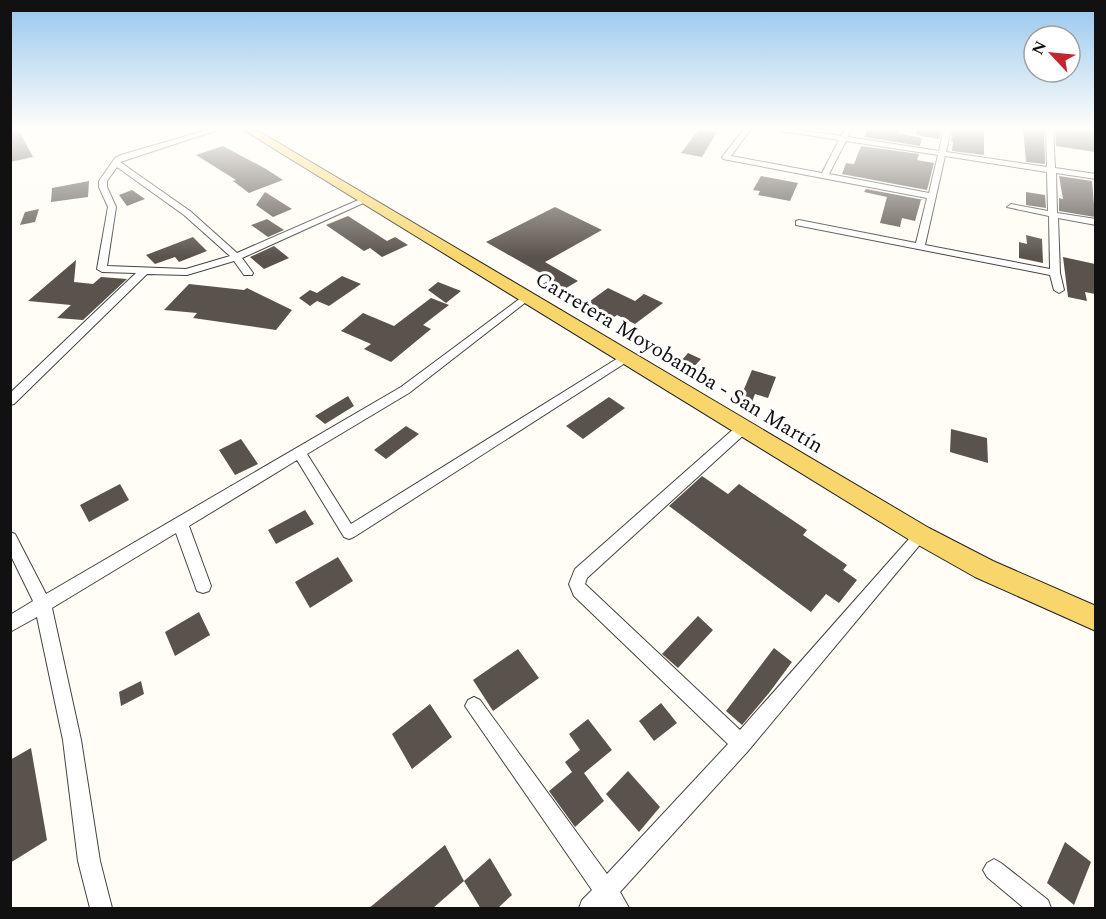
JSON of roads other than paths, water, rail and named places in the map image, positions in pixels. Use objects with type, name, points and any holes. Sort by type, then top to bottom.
[{"type":"main road","name":"Carretera Moyobamba - San Martín","points":[[319,172],[921,535],[984,569],[1095,619]]},
{"type":"street","points":[[110,172],[103,181],[103,187],[112,207],[101,268],[188,272],[237,257],[366,200]]},
{"type":"street","points":[[129,172],[163,194],[237,257],[248,273]]},
{"type":"street","points":[[799,172],[931,196]]},
{"type":"street","points":[[824,177],[826,172]]},
{"type":"street","points":[[920,247],[937,172]]},
{"type":"street","points":[[1051,172],[1055,273],[1059,290]]},
{"type":"street","points":[[1063,172],[1095,177]]},
{"type":"street","points":[[1011,207],[1095,222]]},
{"type":"street","points":[[800,223],[1055,273]]},
{"type":"street","points":[[10,401],[144,270]]},
{"type":"street","points":[[10,624],[405,390],[526,297]]},
{"type":"street","points":[[299,452],[349,533],[627,358]]},
{"type":"street","points":[[741,744],[580,591],[577,584],[581,574],[742,429]]},
{"type":"street","points":[[180,522],[203,586]]},
{"type":"street","points":[[590,909],[741,744],[921,535]]},
{"type":"street","points":[[10,538],[43,604],[72,740],[89,861],[101,909]]},
{"type":"street","points":[[474,706],[618,909]]},
{"type":"street","points":[[994,870],[1040,909]]}]
